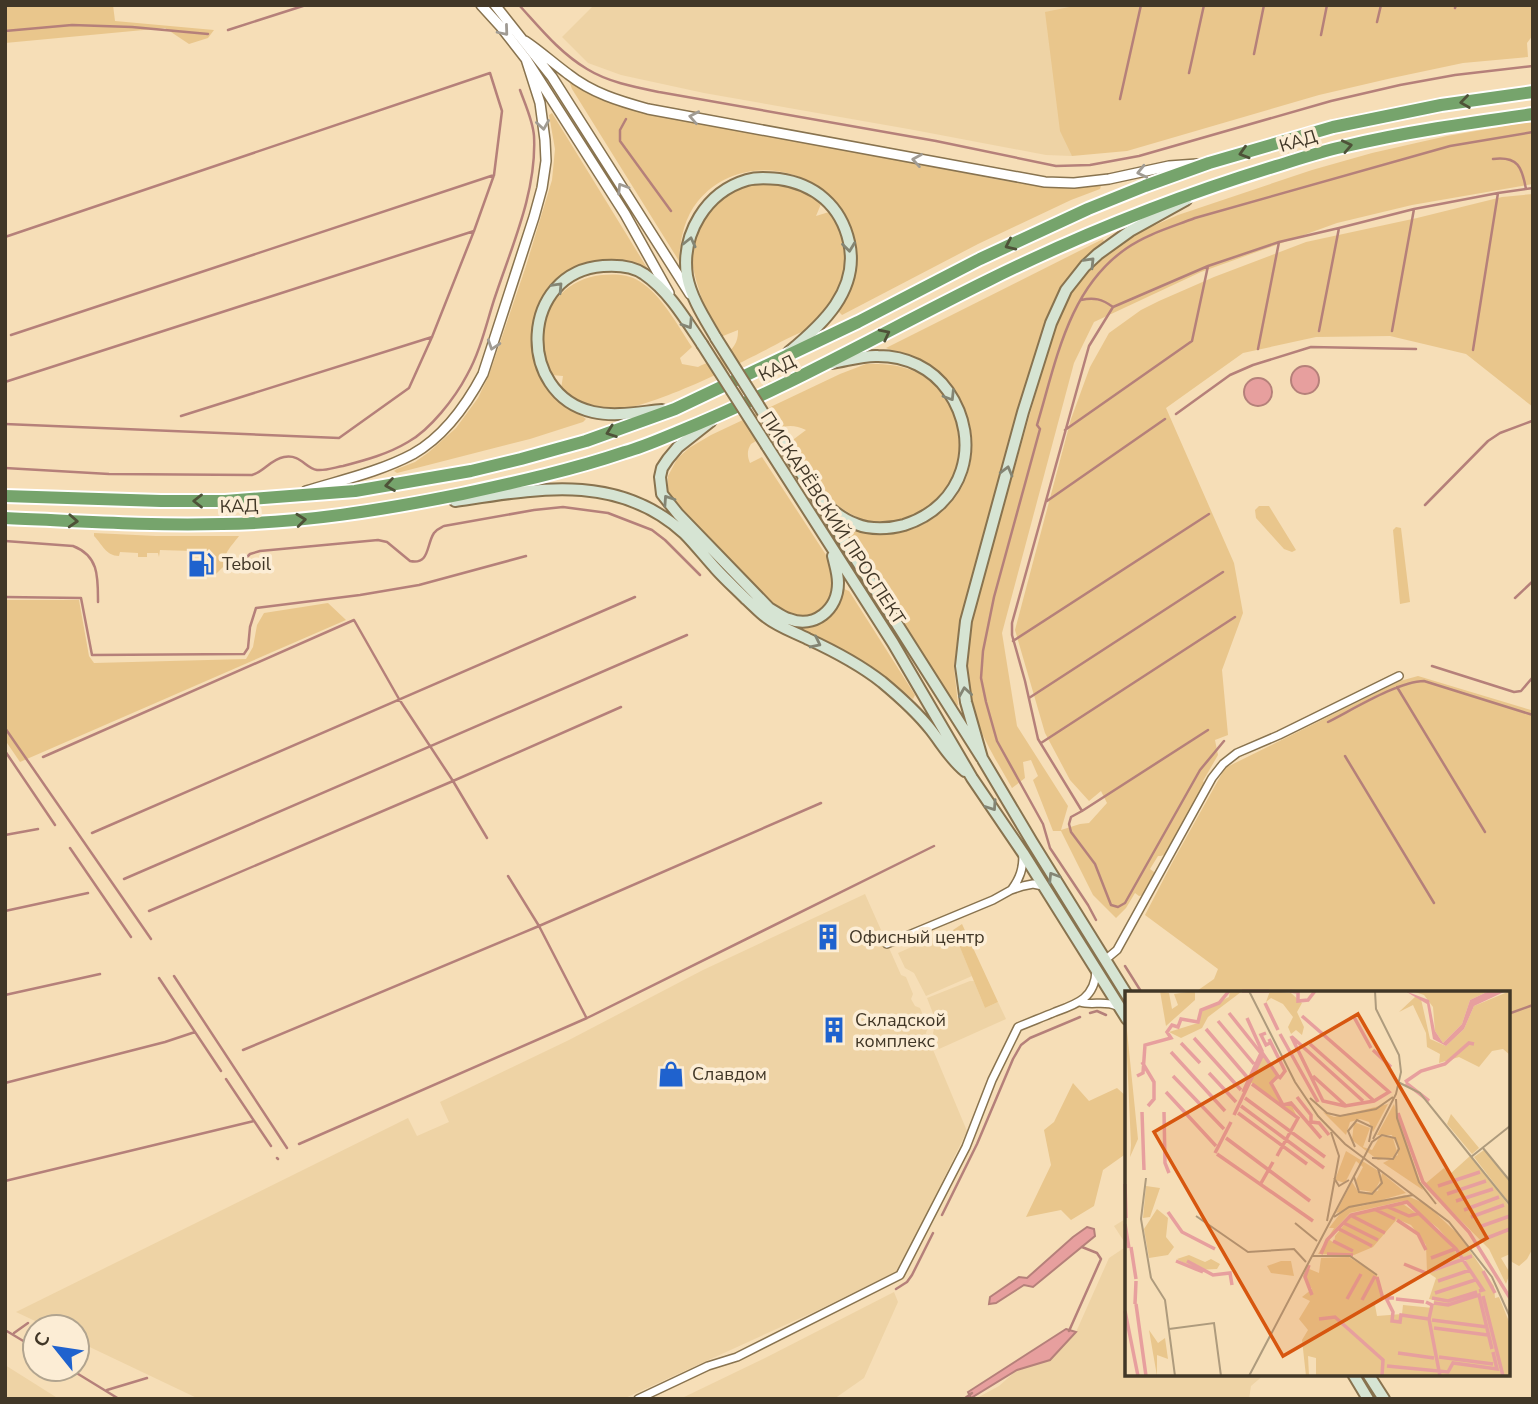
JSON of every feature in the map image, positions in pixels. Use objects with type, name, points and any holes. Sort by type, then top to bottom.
[{"type":"highway","name":"КАД","points":[[5,496],[225,501],[355,491],[471,471],[586,441],[676,409],[858,322],[980,259],[1088,209],[1209,163],[1333,127],[1441,105],[1533,92]]},
{"type":"highway","name":"КАД","points":[[5,518],[162,524],[284,522],[404,506],[561,472],[629,451],[716,417],[824,365],[989,279],[1154,207],[1340,147],[1533,114]]},
{"type":"main road","points":[[698,308],[688,278],[687,254],[691,234],[706,206],[727,189],[757,178],[785,180],[815,192],[830,203],[843,222],[850,248],[851,265],[840,299],[826,319],[784,356]]},
{"type":"main road","points":[[982,758],[967,702],[961,666],[966,621],[1023,412],[1051,323],[1066,290],[1098,254],[1130,231],[1212,187]]},
{"type":"main road","points":[[675,303],[645,274],[635,269],[623,266],[592,266],[575,272],[561,282],[548,298],[539,318],[537,334],[539,355],[551,384],[579,408],[607,415],[676,409]]},
{"type":"main road","name":"ПИСКАРЁВСКИЙ ПРОСПЕКТ","points":[[675,303],[892,643],[972,778],[1023,853],[1125,1016]]},
{"type":"main road","name":"ПИСКАРЁВСКИЙ ПРОСПЕКТ","points":[[698,308],[982,758],[1125,992]]},
{"type":"main road","points":[[808,484],[838,516],[858,525],[895,527],[917,521],[942,504],[953,490],[965,462],[966,448],[961,416],[945,387],[929,371],[896,357],[877,355],[824,365]]},
{"type":"main road","points":[[716,417],[678,447],[662,468],[662,494],[678,514],[769,608],[793,621],[821,618],[836,598],[838,572],[827,540]]},
{"type":"main road","points":[[404,506],[549,488],[594,491],[635,502],[669,521],[685,535],[765,617],[836,652],[910,705],[956,765],[972,778]]},
{"type":"main road","points":[[1354,1376],[1368,1399]]},
{"type":"main road","points":[[1369,1376],[1384,1399]]},
{"type":"street","name":"ПИСКАРЁВСКИЙ ПРОСПЕКТ","points":[[481,5],[526,59],[625,214],[675,303]]},
{"type":"street","name":"ПИСКАРЁВСКИЙ ПРОСПЕКТ","points":[[498,7],[552,77],[698,308]]},
{"type":"street","points":[[524,41],[569,75],[618,101],[890,155],[1045,182],[1074,183],[1109,179],[1169,166],[1209,163]]},
{"type":"street","points":[[290,496],[357,477],[415,453],[451,421],[472,394],[483,374],[534,217],[544,175],[546,151],[540,103],[526,59]]},
{"type":"street","points":[[1105,960],[1117,950],[1212,778],[1223,764],[1237,753],[1399,676]]},
{"type":"street","points":[[1011,890],[1020,878],[1023,853]]},
{"type":"street","points":[[887,944],[1011,890],[1033,884],[1044,887]]},
{"type":"street","points":[[638,1399],[708,1366],[737,1357],[900,1275],[965,1147],[992,1080],[1018,1027],[1080,1002],[1093,988],[1096,971]]},
{"type":"street","points":[[1080,1002],[1110,1002],[1119,1007]]},
{"type":"shaded area","points":[[5,5],[113,5],[115,21],[214,30],[208,38],[189,44],[165,28],[5,43]]},
{"type":"shaded area","points":[[594,5],[1099,5],[1072,156],[1046,155],[704,93],[621,75],[588,63],[562,37]]},
{"type":"shaded area","points":[[1079,5],[1533,5],[1533,35],[1527,43],[1528,57],[1463,63],[1392,78],[1319,95],[1127,151],[1072,156],[1060,131],[1045,12]]},
{"type":"shaded area","points":[[569,81],[610,102],[652,113],[1038,186],[1101,186],[1100,189],[978,244],[842,315],[838,311],[848,295],[854,277],[856,250],[845,216],[830,196],[810,182],[788,173],[764,170],[740,174],[718,184],[693,208],[680,245],[679,261]]},
{"type":"shaded area","points":[[552,113],[649,271],[614,268],[569,272],[556,281],[546,293],[539,308],[532,340],[538,372],[554,396],[586,419],[530,439],[397,473],[394,471],[415,462],[456,428],[478,398],[489,375],[552,180],[555,149],[549,115]]},
{"type":"shaded area","points":[[1533,121],[1533,184],[1412,205],[1337,223],[1201,272],[1094,322],[1074,363],[1002,633],[1017,726],[1068,806],[1061,830],[1089,823],[1107,803],[1101,791],[1089,801],[1070,780],[1045,733],[1015,630],[1071,419],[1090,367],[1109,333],[1141,310],[1159,301],[1306,242],[1502,197],[1533,194],[1533,407],[1466,354],[1390,336],[1316,337],[1243,353],[1166,408],[1234,563],[1243,613],[1222,670],[1228,735],[1215,740],[1218,755],[1203,781],[1205,784],[1166,854],[1158,856],[1150,869],[1154,872],[1154,878],[1144,895],[1135,893],[1116,918],[1093,895],[1061,831],[1053,831],[1033,780],[1038,776],[1031,760],[1023,762],[1025,778],[1012,788],[981,731],[967,685],[970,625],[1055,326],[1069,293],[1109,250],[1178,215],[1372,153]]},
{"type":"shaded area","points":[[756,183],[783,185],[806,194],[821,204],[816,216],[829,212],[837,226],[845,253],[843,278],[832,303],[819,321],[715,375],[637,406],[598,410],[578,402],[561,389],[563,376],[551,375],[545,358],[543,327],[552,305],[560,295],[579,281],[590,277],[626,276],[639,281],[655,294],[692,347],[680,358],[682,364],[698,367],[731,350],[735,345],[738,330],[723,336],[704,306],[692,264],[692,246],[702,218],[720,199]]},
{"type":"shaded area","points":[[1103,239],[1104,242],[1078,265],[1061,287],[1046,319],[960,621],[954,667],[958,705],[955,707],[845,532],[849,529],[895,533],[922,525],[942,512],[956,496],[972,457],[972,436],[967,415],[957,395],[943,377],[930,367],[886,348]]},
{"type":"shaded area","points":[[866,364],[908,369],[927,378],[943,393],[960,424],[962,443],[959,460],[946,490],[927,508],[900,520],[872,522],[841,508],[816,484],[790,442],[806,430],[784,427],[751,444],[748,453],[750,463],[762,457],[828,558],[831,567],[832,586],[826,603],[812,614],[793,615],[771,603],[678,508],[668,491],[668,476],[677,459],[711,435]]},
{"type":"shaded area","points":[[1305,366],[1315,370],[1319,380],[1315,390],[1305,394],[1295,390],[1291,380],[1295,370]]},
{"type":"shaded area","points":[[1258,378],[1268,382],[1272,392],[1268,402],[1258,406],[1248,402],[1244,392],[1248,382]]},
{"type":"shaded area","points":[[1259,506],[1269,506],[1296,550],[1292,552],[1284,549],[1256,518],[1255,510]]},
{"type":"shaded area","points":[[1396,527],[1401,528],[1410,602],[1400,604],[1393,530]]},
{"type":"shaded area","points":[[94,533],[239,536],[227,553],[223,567],[211,576],[210,555],[193,555],[193,551],[160,550],[159,557],[158,553],[147,553],[147,557],[138,557],[138,553],[120,552],[119,556],[105,549]]},
{"type":"shaded area","points":[[844,589],[849,591],[915,695],[913,699],[886,679],[798,629],[828,618],[841,599]]},
{"type":"shaded area","points":[[5,600],[79,600],[89,656],[94,663],[246,659],[253,647],[257,625],[264,613],[328,603],[346,620],[20,762],[5,740]]},
{"type":"shaded area","points":[[1418,676],[1531,710],[1533,1248],[1519,1266],[1510,1259],[1510,991],[1197,991],[1214,979],[1218,969],[1145,915],[1225,768],[1400,681]]},
{"type":"shaded area","points":[[865,894],[901,975],[906,977],[913,994],[911,999],[915,1006],[920,1008],[928,1027],[926,1033],[967,1131],[899,1270],[623,1399],[199,1399],[91,1348],[91,1313],[21,1314],[16,1312],[408,1118],[417,1136],[449,1122],[440,1102],[569,1040],[703,970]]},
{"type":"shaded area","points":[[962,924],[998,1002],[985,1008],[953,930]]},
{"type":"shaded area","points":[[954,933],[972,976],[926,996],[914,973],[905,968],[898,953],[939,935]]},
{"type":"shaded area","points":[[974,981],[985,1008],[998,1002],[1006,1019],[939,1049],[933,1033],[936,1021],[927,998]]},
{"type":"shaded area","points":[[1073,1083],[1089,1101],[1117,1088],[1125,1095],[1125,1154],[1103,1170],[1094,1206],[1071,1220],[1061,1210],[1026,1217],[1051,1165],[1044,1130],[1054,1122]]},
{"type":"shaded area","points":[[1125,1219],[1125,1243],[1114,1226]]},
{"type":"shaded area","points":[[1087,1227],[1094,1229],[1095,1236],[1033,1287],[1024,1285],[996,1303],[989,1304],[990,1297],[1019,1277],[1027,1278]]},
{"type":"shaded area","points":[[1125,1247],[1125,1376],[1263,1376],[1251,1386],[1249,1399],[975,1399],[999,1386],[1017,1370],[1050,1360],[1076,1332],[1109,1258]]},
{"type":"shaded area","points":[[894,1292],[898,1302],[864,1378],[834,1399],[680,1399],[769,1356]]},
{"type":"shaded area","points":[[1066,1329],[1076,1332],[1050,1360],[1017,1370],[971,1398],[968,1392]]},
{"type":"shaded area","points":[[5,1365],[21,1375],[21,1383],[34,1383],[59,1399],[5,1399]]},
{"type":"waterway","points":[[228,30],[306,5]]},
{"type":"waterway","points":[[519,5],[551,40],[577,63],[595,74],[622,83],[1056,166],[1090,165],[1139,156],[1331,101],[1400,85],[1455,75],[1533,66]]},
{"type":"waterway","points":[[1120,99],[1141,5]]},
{"type":"waterway","points":[[1189,73],[1204,5]]},
{"type":"waterway","points":[[1254,54],[1264,5]]},
{"type":"waterway","points":[[1321,35],[1327,5]]},
{"type":"waterway","points":[[1377,22],[1381,5]]},
{"type":"waterway","points":[[5,31],[72,25],[208,34]]},
{"type":"waterway","points":[[5,237],[490,73],[502,111],[494,175],[432,337],[409,388],[339,438],[5,424]]},
{"type":"waterway","points":[[5,468],[109,474],[252,475],[275,460],[295,457],[313,469],[324,470],[377,456],[416,437],[449,403],[472,366],[522,219],[531,178],[534,136],[520,90]]},
{"type":"waterway","points":[[626,119],[620,130],[620,141],[671,211]]},
{"type":"waterway","points":[[1096,920],[1050,848],[1043,824],[997,741],[981,678],[983,651],[994,597],[1040,429],[1037,425],[1058,352],[1078,305],[1107,265],[1127,248],[1151,235],[1195,218],[1450,146],[1533,132]]},
{"type":"waterway","points":[[1493,159],[1513,161],[1523,175],[1526,189]]},
{"type":"waterway","points":[[11,335],[494,175]]},
{"type":"waterway","points":[[1224,741],[1200,770],[1125,903],[1118,907],[1111,905],[1095,864],[1071,832],[1071,817],[1082,811],[1038,739],[1012,635],[1012,623],[1089,346],[1113,307],[1208,266],[1279,242],[1414,209],[1533,188]]},
{"type":"waterway","points":[[1473,350],[1498,193]]},
{"type":"waterway","points":[[1392,331],[1414,209]]},
{"type":"waterway","points":[[1319,331],[1339,228]]},
{"type":"waterway","points":[[5,382],[474,231]]},
{"type":"waterway","points":[[1258,349],[1279,242]]},
{"type":"waterway","points":[[1065,430],[1192,341],[1208,266]]},
{"type":"waterway","points":[[1081,300],[1098,299],[1113,307]]},
{"type":"waterway","points":[[181,416],[432,337]]},
{"type":"waterway","points":[[1176,414],[1230,375],[1311,347],[1416,349]]},
{"type":"waterway","points":[[1047,501],[1165,419]]},
{"type":"waterway","points":[[1425,505],[1488,441],[1500,433],[1532,421]]},
{"type":"waterway","points":[[242,559],[260,551],[378,540],[387,542],[410,561],[416,561],[424,557],[434,533],[444,526],[563,507],[608,513],[652,530],[700,575]]},
{"type":"waterway","points":[[1013,641],[1209,514]]},
{"type":"waterway","points":[[5,541],[73,546],[82,550],[95,568],[98,602]]},
{"type":"waterway","points":[[5,597],[81,598],[92,655],[244,654],[248,648],[250,627],[256,608],[419,585],[526,556]]},
{"type":"waterway","points":[[1029,698],[1223,572]]},
{"type":"waterway","points":[[1515,598],[1533,581]]},
{"type":"waterway","points":[[92,833],[635,597]]},
{"type":"waterway","points":[[1041,743],[1235,617]]},
{"type":"waterway","points":[[43,757],[354,620],[399,699],[487,838]]},
{"type":"waterway","points":[[124,879],[687,635]]},
{"type":"waterway","points":[[1432,666],[1514,692],[1521,691],[1533,677]]},
{"type":"waterway","points":[[1328,722],[1389,691],[1424,681],[1533,715]]},
{"type":"waterway","points":[[1397,687],[1485,832]]},
{"type":"waterway","points":[[149,911],[621,707]]},
{"type":"waterway","points":[[5,728],[151,939]]},
{"type":"waterway","points":[[1082,811],[1208,730]]},
{"type":"waterway","points":[[5,751],[55,825]]},
{"type":"waterway","points":[[1345,756],[1434,903]]},
{"type":"waterway","points":[[243,1050],[539,926],[821,803]]},
{"type":"waterway","points":[[5,835],[38,829]]},
{"type":"waterway","points":[[299,1144],[587,1018],[934,846]]},
{"type":"waterway","points":[[70,848],[131,937]]},
{"type":"waterway","points":[[508,876],[539,926],[586,1017]]},
{"type":"waterway","points":[[5,911],[88,893]]},
{"type":"waterway","points":[[1125,966],[1141,991]]},
{"type":"waterway","points":[[5,995],[100,974]]},
{"type":"waterway","points":[[174,976],[287,1148]]},
{"type":"waterway","points":[[159,978],[221,1071]]},
{"type":"waterway","points":[[1510,1013],[1533,1005]]},
{"type":"waterway","points":[[1090,1013],[1097,1011],[1106,1015]]},
{"type":"waterway","points":[[942,1215],[1021,1045],[1030,1038],[1080,1017]]},
{"type":"waterway","points":[[5,1083],[195,1032]]},
{"type":"waterway","points":[[226,1079],[271,1146]]},
{"type":"waterway","points":[[5,1181],[254,1121]]},
{"type":"waterway","points":[[896,1289],[912,1275],[933,1233]]},
{"type":"waterway","points":[[1069,1331],[1101,1259],[1097,1253],[1082,1247]]},
{"type":"waterway","points":[[14,1333],[21,1328]]},
{"type":"waterway","points":[[5,1330],[21,1340]]},
{"type":"waterway","points":[[107,1390],[147,1378]]},
{"type":"waterway","points":[[91,1382],[119,1399]]},
{"type":"waterway","points":[[964,1399],[972,1393]]},
{"type":"place","name":"Teboil","points":[[201,564]]},
{"type":"place","name":"Офисный центр","points":[[828,937]]},
{"type":"place","name":"Складской комплекс","points":[[834,1030]]},
{"type":"place","name":"Славдом","points":[[671,1074]]}]
